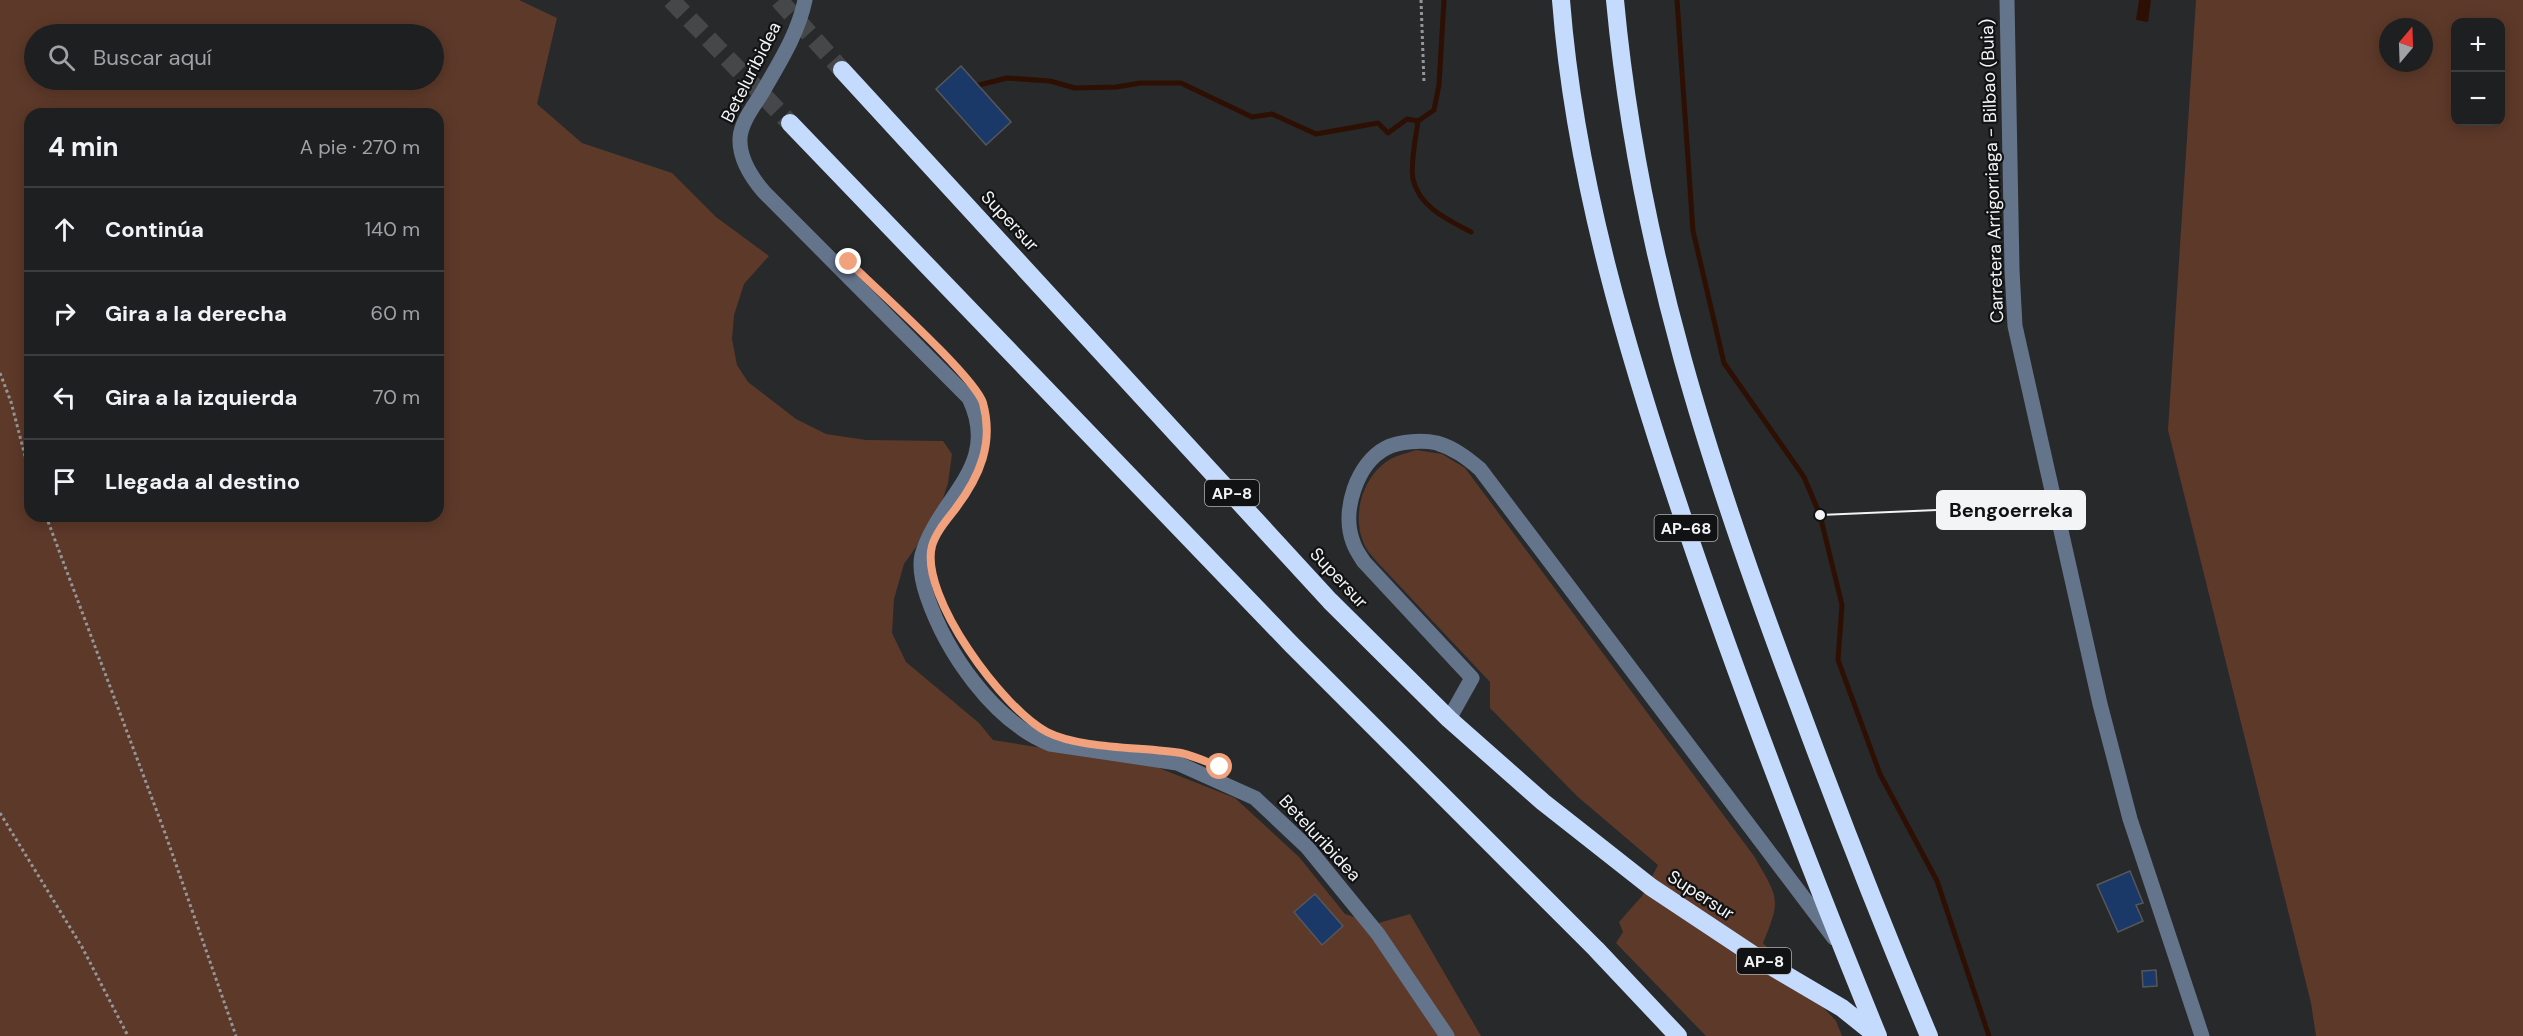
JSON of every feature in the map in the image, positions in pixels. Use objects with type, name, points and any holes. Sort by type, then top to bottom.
[{"type":"highway","name":"AP-68","points":[[1561,0],[1572,95],[1585,169],[1609,271],[1656,436],[1746,696],[1878,1036]]},
{"type":"highway","name":"AP-68","points":[[1615,0],[1629,120],[1656,262],[1706,440],[1780,657],[1896,957],[1929,1036]]},
{"type":"highway","name":"Supersur","points":[[842,70],[1330,601],[1449,719],[1543,802],[1651,887],[1764,962],[1842,1008],[1878,1036]]},
{"type":"highway","points":[[790,123],[1292,645],[1596,949],[1678,1036]]},
{"type":"street","name":"Beteluribidea","points":[[805,0],[787,51],[744,124],[740,138],[743,159],[751,177],[764,192],[969,398],[978,416],[979,440],[972,471],[930,534],[921,558],[922,581],[934,618],[962,669],[1030,736],[1050,744],[1177,764],[1255,798],[1307,847],[1378,933],[1447,1036]]},
{"type":"street","name":"Carretera Arrigorriaga - Bilbao (Buia)","points":[[2007,0],[2015,326],[2112,750],[2134,829],[2202,1036]]},
{"type":"street","points":[[1449,719],[1472,678],[1364,562],[1352,541],[1349,511],[1355,485],[1372,458],[1387,447],[1410,442],[1435,443],[1460,452],[1480,469],[1844,951]]},
{"type":"path","points":[[1421,0],[1424,83]]},
{"type":"path","points":[[0,374],[11,402],[24,452]]},
{"type":"path","points":[[48,522],[157,811],[236,1036]]},
{"type":"path","points":[[0,813],[82,947],[128,1036]]},
{"type":"shaded area","points":[[0,0],[519,0],[557,18],[537,104],[582,143],[672,173],[716,217],[769,256],[744,284],[734,315],[732,339],[737,365],[748,382],[796,419],[826,434],[866,440],[943,441],[952,454],[948,483],[937,517],[904,564],[894,599],[892,633],[906,662],[979,723],[993,740],[1154,766],[1235,798],[1299,857],[1345,914],[1375,924],[1410,914],[1481,1036],[0,1036]]},
{"type":"shaded area","points":[[2139,0],[2151,0],[2148,22],[2136,20]]},
{"type":"shaded area","points":[[2196,0],[2523,0],[2523,1036],[2316,1036],[2311,1003],[2168,430]]},
{"type":"shaded area","points":[[1416,450],[1442,454],[1465,468],[1754,856],[1775,898],[1773,916],[1763,943],[1836,1021],[1842,1036],[1706,1036],[1616,943],[1623,932],[1619,922],[1642,896],[1658,865],[1578,797],[1490,708],[1490,682],[1378,563],[1364,544],[1360,533],[1359,509],[1366,486],[1372,476],[1389,460]]},
{"type":"building","points":[[961,66],[1011,122],[986,145],[936,89]]},
{"type":"building","points":[[2130,871],[2143,903],[2136,905],[2143,921],[2118,932],[2097,885]]},
{"type":"building","points":[[1315,894],[1343,926],[1322,945],[1294,912]]},
{"type":"building","points":[[2156,970],[2157,986],[2143,987],[2142,971]]},
{"type":"waterway","points":[[1444,0],[1439,85],[1434,110],[1418,121],[1412,173],[1416,189],[1428,205],[1471,232]]},
{"type":"waterway","points":[[1677,0],[1693,231],[1724,363],[1804,477],[1820,515],[1842,605],[1838,660],[1880,774],[1937,881],[1989,1036]]},
{"type":"waterway","points":[[979,85],[1007,78],[1050,81],[1075,88],[1116,87],[1141,83],[1181,83],[1252,117],[1272,114],[1316,134],[1378,123],[1388,133],[1407,119],[1418,121]]},
{"type":"tunnel","points":[[671,0],[790,123]]},
{"type":"tunnel","points":[[779,0],[842,70]]},
{"type":"place","name":"Bengoerreka","points":[[1820,515]]},
{"type":"route","points":[[849,262],[957,369],[982,400],[988,425],[987,447],[980,469],[962,500],[937,534],[930,555],[943,603],[961,640],[991,681],[1027,719],[1048,733],[1082,741],[1184,754],[1220,767]]}]
